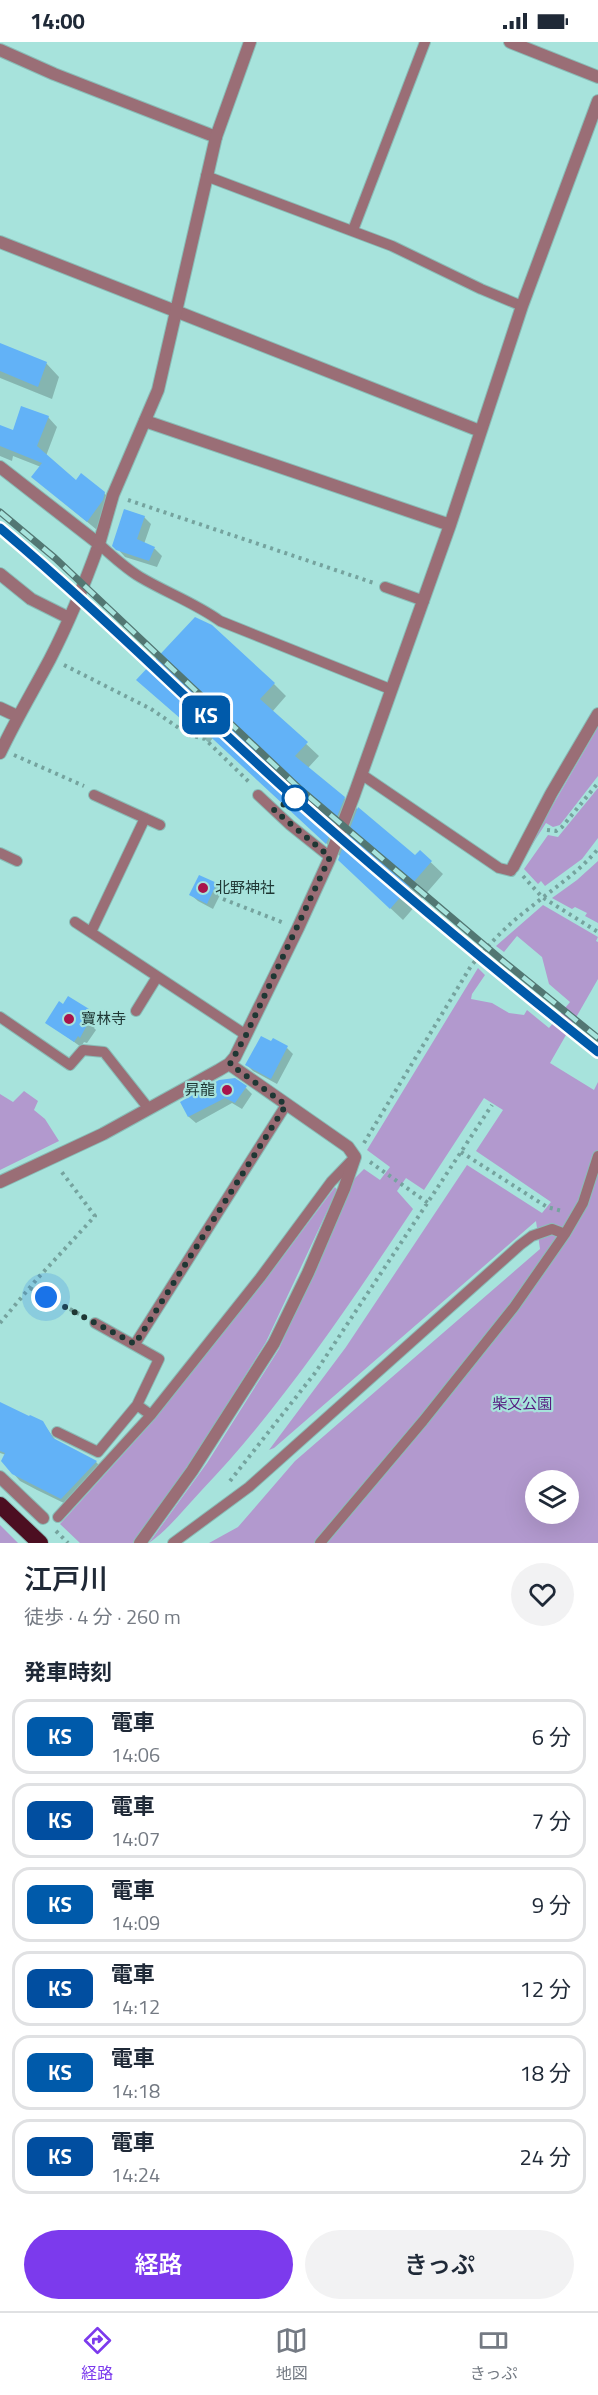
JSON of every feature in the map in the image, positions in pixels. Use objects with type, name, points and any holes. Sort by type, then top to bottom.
[{"type":"highway","points":[[0,1505],[40,1543]]},
{"type":"street","points":[[1,751],[69,618],[99,544],[113,495],[158,390],[216,136],[250,42]]},
{"type":"street","points":[[510,42],[598,76]]},
{"type":"street","points":[[0,50],[54,74],[216,136]]},
{"type":"street","points":[[0,1182],[149,1109],[230,1064],[298,928],[330,857],[424,601],[522,306],[598,101]]},
{"type":"street","points":[[0,242],[480,431]]},
{"type":"street","points":[[145,421],[450,525]]},
{"type":"street","points":[[0,467],[99,544]]},
{"type":"street","points":[[0,574],[31,599],[69,618]]},
{"type":"street","points":[[0,708],[17,716]]},
{"type":"street","points":[[513,867],[550,794],[598,714]]},
{"type":"street","points":[[140,1543],[192,1471],[274,1343],[344,1189],[355,1157],[348,1147],[230,1064]]},
{"type":"street","points":[[0,1477],[43,1518]]},
{"type":"lane","points":[[353,230],[425,42]]},
{"type":"lane","points":[[206,176],[392,246],[522,306]]},
{"type":"lane","points":[[99,544],[123,567],[142,579],[199,606],[220,621],[390,689]]},
{"type":"lane","points":[[385,587],[424,601]]},
{"type":"lane","points":[[361,774],[499,867],[511,871],[513,867]]},
{"type":"lane","points":[[94,795],[160,825]]},
{"type":"lane","points":[[258,795],[290,825],[330,857]]},
{"type":"lane","points":[[90,932],[146,818]]},
{"type":"lane","points":[[0,853],[17,861]]},
{"type":"lane","points":[[75,922],[246,1035]]},
{"type":"lane","points":[[136,1011],[157,977]]},
{"type":"lane","points":[[0,1017],[70,1065],[82,1050],[104,1052],[149,1109]]},
{"type":"lane","points":[[135,1344],[286,1105]]},
{"type":"lane","points":[[320,1543],[423,1421],[514,1307],[565,1234],[583,1203],[598,1156]]},
{"type":"lane","points":[[58,1517],[151,1415],[260,1278],[331,1182],[355,1157]]},
{"type":"lane","points":[[173,1543],[249,1487],[520,1245],[532,1236],[552,1229],[565,1234]]},
{"type":"lane","points":[[57,1432],[98,1452],[137,1405],[159,1359],[95,1323]]},
{"type":"lane","points":[[137,1405],[151,1415]]},
{"type":"path","points":[[113,495],[385,587]]},
{"type":"path","points":[[50,658],[152,709],[189,735],[205,739],[258,790],[258,795]]},
{"type":"path","points":[[1,751],[93,790],[94,795]]},
{"type":"path","points":[[541,838],[547,830],[556,831],[562,827],[598,783]]},
{"type":"path","points":[[363,1144],[471,966],[491,941],[542,897],[587,863],[598,849]]},
{"type":"path","points":[[523,876],[542,897],[598,932]]},
{"type":"path","points":[[223,899],[298,928]]},
{"type":"path","points":[[229,1483],[315,1373],[492,1105]]},
{"type":"path","points":[[461,1152],[547,1207],[562,1211]]},
{"type":"path","points":[[0,1323],[95,1216],[52,1158]]},
{"type":"path","points":[[370,1163],[428,1203]]},
{"type":"path","points":[[30,1288],[95,1323]]},
{"type":"green space","points":[[598,727],[598,776],[560,825],[553,827],[546,823],[525,856],[524,855]]},
{"type":"green space","points":[[598,788],[598,838],[582,859],[545,886],[541,881],[538,884],[524,869],[548,835],[558,837]]},
{"type":"green space","points":[[598,861],[598,923],[585,916],[587,913],[575,907],[572,909],[552,898]]},
{"type":"green space","name":"柴又公園","points":[[543,905],[598,937],[596,941],[598,942],[598,979],[550,1063],[594,1090],[598,1082],[598,1543],[209,1543],[238,1527],[295,1461],[540,1249],[536,1221],[269,1450],[346,1347],[467,1165],[542,1213],[551,1202],[476,1151],[503,1110],[484,1098],[424,1190],[406,1178],[397,1191],[413,1209],[339,1319],[287,1390],[231,1458],[170,1525],[149,1543],[207,1463],[279,1349],[353,1180],[364,1169],[380,1180],[390,1167],[367,1150],[478,968],[485,975],[471,999],[492,1003],[509,1013],[524,1015],[527,1010],[549,1028],[570,1002],[549,984],[542,957],[517,936],[504,952],[496,946]]},
{"type":"green space","points":[[24,1091],[38,1101],[34,1110],[45,1119],[59,1141],[0,1170],[0,1094],[13,1102]]},
{"type":"green space","points":[[335,1187],[337,1190],[266,1342],[188,1467],[134,1543],[80,1543],[60,1524],[154,1420],[269,1275]]},
{"type":"green space","points":[[0,1525],[18,1543],[0,1543]]},
{"type":"building","points":[[0,343],[47,362],[38,387],[0,371]]},
{"type":"building","points":[[21,406],[49,416],[37,446],[76,480],[81,473],[105,492],[103,500],[87,522],[31,477],[42,463],[0,446],[0,425],[13,430]]},
{"type":"building","points":[[124,509],[145,516],[137,539],[155,547],[149,561],[116,550],[112,546]]},
{"type":"building","points":[[195,617],[212,625],[275,683],[260,699],[308,742],[295,756],[345,797],[326,844],[200,727],[196,732],[136,680]]},
{"type":"building","points":[[358,807],[415,855],[420,850],[432,861],[390,909],[338,860]]},
{"type":"building","points":[[199,875],[217,883],[207,904],[189,895]]},
{"type":"building","points":[[68,996],[94,1012],[80,1038],[78,1036],[74,1042],[45,1023],[59,1001],[63,1004]]},
{"type":"building","points":[[261,1036],[271,1041],[273,1038],[288,1046],[271,1079],[245,1065]]},
{"type":"building","points":[[235,1078],[247,1086],[235,1103],[225,1098],[188,1117],[180,1102],[219,1080]]},
{"type":"building","points":[[0,1402],[43,1421],[53,1438],[97,1461],[61,1499],[12,1474],[1,1461],[5,1453],[0,1451]]},
{"type":"railway","points":[[0,512],[55,558],[301,790],[598,1038]]},
{"type":"railway","points":[[0,528],[76,594],[332,831],[598,1052]]},
{"type":"train","name":"KS","points":[[0,528],[47,567],[295,798],[495,970],[598,1052]]},
{"type":"place","name":"北野神社","points":[[203,888]]},
{"type":"place","name":"寶林寺","points":[[69,1019]]},
{"type":"place","name":"昇龍","points":[[227,1090]]},
{"type":"route","points":[[46,1297],[135,1344],[286,1105],[230,1064],[298,928],[330,857],[274,810],[295,798]]}]
